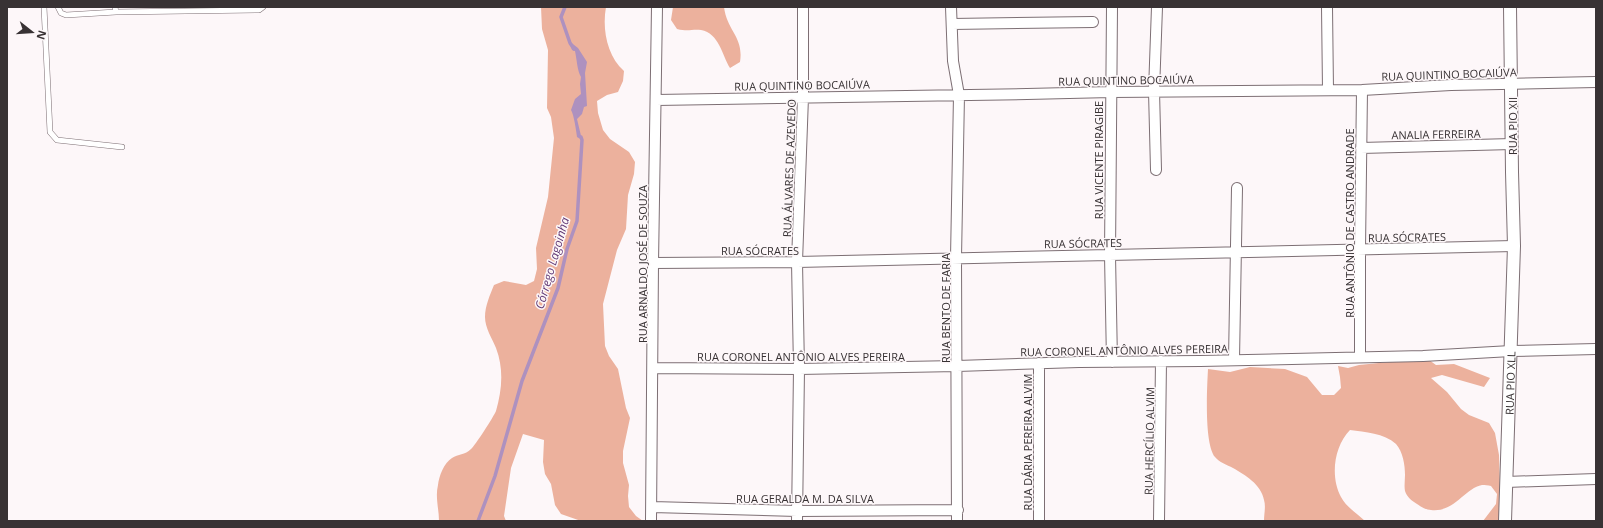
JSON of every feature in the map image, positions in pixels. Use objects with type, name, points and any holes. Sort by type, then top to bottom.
[{"type":"street","name":"RUA ARNALDO JOSÉ DE SOUZA","points":[[651,521],[657,7]]},
{"type":"street","name":"RUA ÁLVARES DE AZEVEDO","points":[[797,516],[799,368],[797,262],[803,98],[803,7]]},
{"type":"street","name":"RUA BENTO DE FARIA","points":[[951,7],[953,61],[958,95],[956,258],[957,521]]},
{"type":"street","name":"RUA VICENTE PIRAGIBE","points":[[1112,7],[1110,255],[1112,362]]},
{"type":"street","points":[[1156,7],[1154,91],[1156,170]]},
{"type":"street","points":[[1327,7],[1328,90]]},
{"type":"street","name":"RUA PIO XII","points":[[1510,7],[1514,246]]},
{"type":"street","points":[[952,24],[1093,22]]},
{"type":"street","name":"RUA QUINTINO BOCAIÚVA","points":[[656,100],[1154,91],[1362,90],[1511,83],[1596,82]]},
{"type":"street","name":"RUA ANTÔNIO DE CASTRO ANDRADE","points":[[1360,356],[1362,90]]},
{"type":"street","name":"ANALIA FERREIRA","points":[[1361,148],[1512,144]]},
{"type":"street","points":[[1234,360],[1238,188]]},
{"type":"street","name":"RUA SÓCRATES","points":[[653,262],[797,262],[1514,246]]},
{"type":"street","name":"RUA PIO XLL","points":[[1505,521],[1514,246]]},
{"type":"street","name":"RUA CORONEL ANTÔNIO ALVES PEREIRA","points":[[653,368],[957,366],[1360,356],[1423,356],[1511,351],[1596,349]]},
{"type":"street","name":"RUA HERCÍLIO ALVIM","points":[[1159,521],[1162,361]]},
{"type":"street","name":"RUA DÁRIA PEREIRA ALVIM","points":[[1039,363],[1039,521]]},
{"type":"street","points":[[1506,482],[1596,479]]},
{"type":"street","name":"RUA GERALDA M. DA SILVA","points":[[652,507],[797,516],[958,510]]},
{"type":"lane","points":[[44,7],[50,132],[57,140],[122,147]]},
{"type":"lane","points":[[58,7],[61,13],[66,15],[116,10],[259,10],[263,7]]},
{"type":"shaded area","points":[[541,7],[606,7],[605,33],[607,42],[613,58],[624,71],[623,81],[618,92],[607,95],[597,101],[598,113],[603,130],[610,139],[629,152],[635,162],[634,174],[628,195],[626,229],[617,250],[603,304],[605,346],[609,356],[618,369],[626,408],[630,418],[623,451],[623,463],[629,485],[629,507],[636,516],[643,521],[581,521],[561,514],[555,505],[551,484],[545,474],[543,462],[544,440],[523,434],[511,468],[504,516],[506,521],[439,521],[437,490],[442,470],[449,460],[469,451],[473,447],[495,414],[498,403],[501,387],[499,356],[485,321],[487,305],[494,285],[504,281],[526,285],[534,281],[537,269],[536,248],[548,197],[554,138],[551,117],[547,108],[548,50],[542,29]]},
{"type":"shaded area","points":[[673,7],[724,7],[728,22],[740,46],[740,62],[730,68],[716,40],[707,32],[701,30],[677,29],[671,20]]},
{"type":"shaded area","points":[[569,41],[578,48],[587,62],[585,73],[587,106],[584,107],[582,114],[577,119],[582,140],[577,137],[571,110],[575,99],[581,94],[581,77],[575,51],[572,50]]},
{"type":"shaded area","points":[[1409,360],[1429,360],[1436,365],[1454,364],[1490,378],[1484,387],[1442,375],[1431,378],[1447,392],[1461,409],[1469,415],[1489,423],[1495,433],[1499,455],[1501,521],[1483,521],[1496,504],[1497,494],[1489,485],[1476,487],[1453,504],[1439,510],[1426,509],[1413,502],[1405,491],[1404,463],[1402,455],[1396,444],[1386,437],[1368,432],[1350,430],[1340,444],[1335,462],[1336,480],[1343,501],[1365,521],[1264,521],[1265,502],[1260,489],[1247,477],[1215,457],[1209,440],[1208,428],[1208,369],[1230,372],[1250,367],[1285,369],[1307,377],[1322,395],[1334,395],[1341,388],[1338,366],[1348,368],[1359,365]]},
{"type":"waterway","name":"Córrego Lagoinha","points":[[565,7],[561,17],[570,43],[574,49]]},
{"type":"waterway","name":"Córrego Lagoinha","points":[[478,521],[495,476],[522,381],[558,288],[567,249],[577,221],[581,137]]}]
